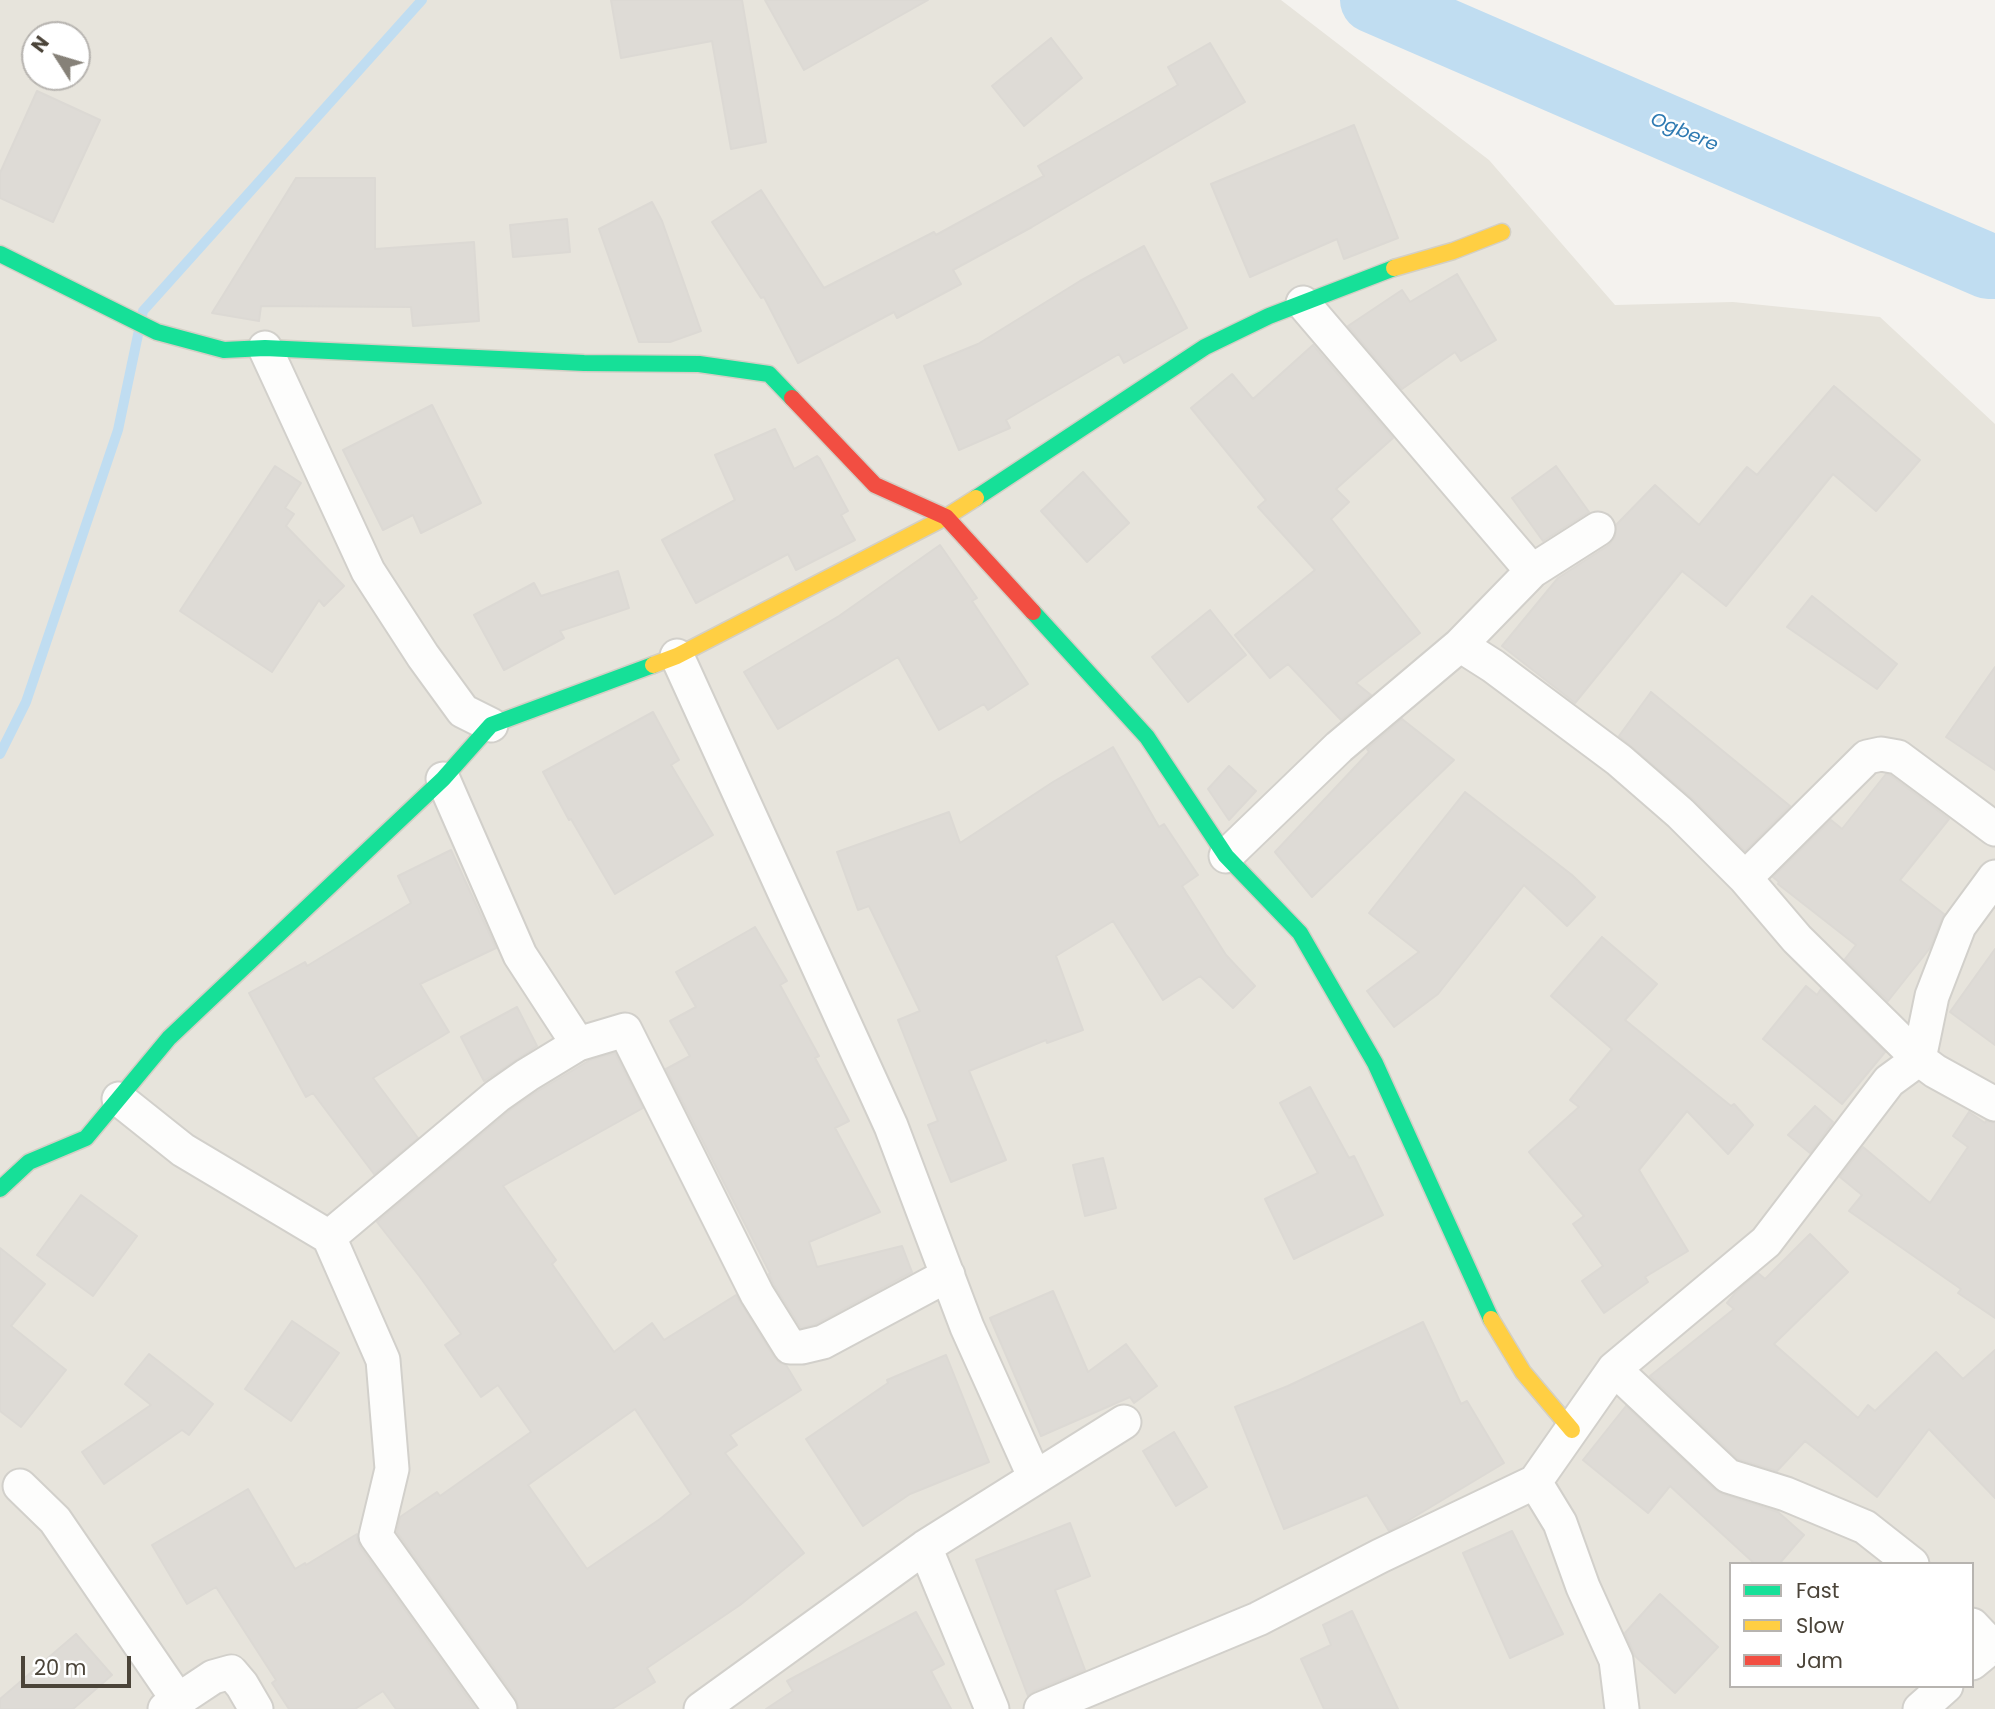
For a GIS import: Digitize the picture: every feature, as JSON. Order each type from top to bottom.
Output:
[{"type":"street","points":[[0,1189],[29,1163],[86,1138],[169,1038],[443,779],[491,725],[677,656],[946,517],[1205,347],[1269,316],[1388,270],[1453,251],[1502,232]]},
{"type":"street","points":[[0,254],[157,332],[224,350],[265,348],[584,363],[699,364],[769,374],[875,485],[946,517],[1147,737],[1226,856],[1300,933],[1375,1063],[1495,1329],[1523,1372],[1572,1430]]},
{"type":"street","points":[[1303,303],[1532,571]]},
{"type":"street","points":[[265,348],[368,571],[423,656],[463,710],[491,725]]},
{"type":"street","points":[[1226,856],[1339,747],[1460,645],[1532,571],[1598,529]]},
{"type":"street","points":[[1460,645],[1493,666],[1619,760],[1680,813],[1745,878],[1797,939],[1919,1059],[1935,1071],[1995,1104]]},
{"type":"street","points":[[677,656],[891,1126],[967,1327],[1035,1478]]},
{"type":"street","points":[[1745,878],[1867,757],[1881,754],[1898,757],[1995,829]]},
{"type":"street","points":[[443,779],[520,955],[578,1044]]},
{"type":"street","points":[[1041,1709],[1258,1619],[1380,1556],[1535,1482],[1615,1369],[1766,1242],[1889,1080],[1919,1059],[1932,996],[1959,926],[1995,877]]},
{"type":"street","points":[[329,1237],[527,1074],[578,1044],[625,1030],[757,1294],[790,1347],[823,1342],[948,1275]]},
{"type":"street","points":[[119,1098],[183,1150],[329,1237],[383,1360],[391,1469],[376,1536],[500,1709]]},
{"type":"street","points":[[1615,1369],[1728,1476],[1786,1494],[1865,1527],[1909,1562]]},
{"type":"street","points":[[701,1709],[925,1547],[1124,1422]]},
{"type":"street","points":[[1535,1482],[1560,1523],[1583,1587],[1616,1660],[1622,1709]]},
{"type":"street","points":[[20,1486],[55,1520],[172,1704],[213,1677],[230,1672],[242,1685],[256,1709]]},
{"type":"street","points":[[925,1547],[992,1709]]},
{"type":"street","points":[[1920,1709],[1944,1688]]},
{"type":"shaded area","points":[[0,0],[1281,0],[1489,160],[1615,305],[1733,302],[1880,317],[1995,424],[1995,1709],[0,1709]]},
{"type":"building","points":[[611,0],[742,0],[766,142],[731,149],[712,41],[621,58]]},
{"type":"building","points":[[765,0],[928,0],[804,70]]},
{"type":"building","points":[[1051,38],[1082,78],[1024,126],[992,86]]},
{"type":"building","points":[[1210,43],[1245,102],[1032,227],[953,270],[961,284],[897,318],[894,312],[798,363],[764,297],[761,298],[712,222],[761,190],[824,288],[934,232],[936,235],[1044,176],[1038,166],[1178,85],[1168,67]]},
{"type":"building","points":[[37,91],[100,120],[53,222],[0,198],[0,173]]},
{"type":"building","points":[[1354,125],[1398,238],[1344,259],[1337,239],[1250,277],[1211,184]]},
{"type":"building","points":[[296,178],[375,178],[375,249],[474,242],[479,321],[413,326],[411,307],[261,306],[259,321],[212,313]]},
{"type":"building","points":[[652,202],[662,221],[701,331],[670,342],[639,342],[599,229]]},
{"type":"building","points":[[567,219],[570,252],[513,257],[510,225]]},
{"type":"building","points":[[1144,246],[1187,328],[1124,363],[1119,354],[1006,420],[1010,428],[959,450],[924,366],[978,344],[1080,281]]},
{"type":"building","points":[[1457,274],[1496,340],[1461,361],[1455,352],[1402,389],[1348,326],[1402,290],[1410,302]]},
{"type":"building","points":[[1313,345],[1393,438],[1336,489],[1349,502],[1331,519],[1420,633],[1356,683],[1371,695],[1341,720],[1288,664],[1270,678],[1235,635],[1315,570],[1258,507],[1266,500],[1191,408],[1232,374],[1253,399]]},
{"type":"building","points":[[1834,386],[1920,460],[1876,511],[1833,474],[1726,606],[1682,571],[1575,703],[1502,646],[1558,578],[1609,545],[1615,537],[1616,525],[1655,485],[1699,525],[1747,467],[1757,475]]},
{"type":"building","points":[[432,405],[481,503],[421,533],[413,515],[383,530],[343,450]]},
{"type":"building","points":[[775,429],[794,469],[817,456],[820,459],[848,511],[841,515],[855,540],[796,570],[788,554],[696,603],[662,540],[735,500],[715,455]]},
{"type":"building","points":[[275,466],[301,483],[285,508],[294,514],[286,526],[344,586],[324,606],[319,600],[272,672],[180,611]]},
{"type":"building","points":[[1556,466],[1589,512],[1543,541],[1512,498]]},
{"type":"building","points":[[1083,472],[1129,523],[1087,562],[1041,511]]},
{"type":"building","points":[[940,545],[977,598],[972,601],[1028,684],[988,710],[984,704],[939,730],[898,657],[778,729],[744,672],[839,616]]},
{"type":"building","points":[[618,571],[629,608],[560,631],[564,638],[504,670],[474,615],[534,583],[541,596]]},
{"type":"building","points":[[1812,596],[1897,664],[1877,689],[1787,627]]},
{"type":"building","points":[[1210,610],[1246,655],[1188,702],[1152,657]]},
{"type":"building","points":[[1995,667],[1995,770],[1946,737]]},
{"type":"building","points":[[1651,692],[1790,806],[1745,851],[1693,799],[1619,736]]},
{"type":"building","points":[[653,712],[679,760],[671,765],[713,835],[615,894],[543,772]]},
{"type":"building","points":[[1402,719],[1454,760],[1312,897],[1275,852],[1369,752],[1367,749]]},
{"type":"building","points":[[1113,747],[1159,827],[1164,824],[1198,875],[1182,886],[1226,955],[1255,986],[1233,1008],[1200,976],[1163,1000],[1113,921],[1056,956],[1083,1030],[1047,1043],[1046,1040],[969,1071],[1006,1160],[951,1182],[928,1125],[938,1121],[898,1020],[920,1011],[869,906],[858,910],[837,852],[949,812],[960,843],[1053,782]]},
{"type":"building","points":[[1229,766],[1256,791],[1229,820],[1208,789]]},
{"type":"building","points":[[1886,774],[1949,819],[1900,880],[1944,914],[1930,948],[1888,1001],[1845,959],[1856,945],[1778,884],[1773,877],[1831,820],[1842,829]]},
{"type":"building","points":[[1465,792],[1572,875],[1595,897],[1567,926],[1524,885],[1438,994],[1394,1027],[1367,991],[1419,952],[1369,913]]},
{"type":"building","points":[[451,850],[496,948],[420,984],[449,1032],[373,1078],[418,1138],[374,1174],[313,1093],[306,1097],[249,993],[305,962],[307,966],[411,903],[398,876]]},
{"type":"building","points":[[755,927],[787,981],[780,985],[819,1056],[815,1058],[849,1121],[835,1128],[880,1212],[809,1242],[817,1267],[902,1246],[912,1272],[816,1324],[801,1328],[774,1285],[666,1069],[690,1056],[670,1021],[696,1007],[676,972]]},
{"type":"building","points":[[1602,937],[1657,984],[1625,1020],[1731,1106],[1734,1104],[1753,1125],[1728,1154],[1687,1111],[1639,1170],[1688,1251],[1645,1277],[1648,1282],[1604,1313],[1582,1281],[1603,1266],[1573,1224],[1584,1216],[1529,1152],[1579,1107],[1570,1100],[1612,1049],[1551,996]]},
{"type":"building","points":[[1995,949],[1995,1045],[1950,1012]]},
{"type":"building","points":[[1806,986],[1817,995],[1821,989],[1885,1052],[1842,1104],[1763,1039]]},
{"type":"building","points":[[517,1007],[537,1046],[484,1081],[461,1037]]},
{"type":"building","points":[[615,1053],[643,1108],[503,1186],[556,1260],[552,1264],[614,1352],[652,1323],[664,1340],[736,1295],[774,1357],[786,1365],[801,1390],[730,1435],[737,1445],[725,1453],[804,1553],[740,1605],[647,1668],[655,1682],[612,1709],[519,1709],[516,1698],[397,1532],[400,1517],[437,1492],[440,1496],[531,1432],[498,1385],[481,1397],[445,1345],[461,1334],[377,1222],[509,1111],[590,1060]],"holes":[[[635,1409],[691,1494],[660,1519],[587,1569],[528,1485]]]},
{"type":"building","points":[[1310,1087],[1349,1158],[1354,1156],[1383,1215],[1294,1259],[1265,1199],[1318,1173],[1280,1103]]},
{"type":"building","points":[[1815,1106],[1833,1122],[1810,1153],[1788,1135]]},
{"type":"building","points":[[1969,1112],[1985,1123],[1995,1123],[1995,1318],[1958,1293],[1961,1289],[1849,1211],[1862,1195],[1840,1177],[1863,1147],[1930,1203],[1968,1147],[1953,1136]]},
{"type":"building","points":[[1103,1158],[1116,1208],[1085,1216],[1073,1165]]},
{"type":"building","points":[[81,1195],[137,1236],[93,1296],[37,1255]]},
{"type":"building","points":[[1810,1234],[1848,1272],[1774,1344],[1858,1418],[1868,1405],[1875,1411],[1936,1352],[1963,1379],[1995,1350],[1995,1498],[1929,1429],[1877,1497],[1805,1441],[1777,1471],[1738,1459],[1650,1376],[1734,1309],[1727,1303],[1736,1292],[1758,1273],[1765,1279]]},
{"type":"building","points":[[0,1248],[45,1284],[11,1326],[66,1370],[21,1427],[0,1411]]},
{"type":"building","points":[[1053,1291],[1088,1372],[1126,1344],[1157,1386],[1134,1403],[1130,1397],[1041,1436],[990,1318]]},
{"type":"building","points":[[292,1321],[339,1353],[291,1421],[245,1389]]},
{"type":"building","points":[[1423,1322],[1461,1404],[1467,1401],[1504,1463],[1389,1531],[1367,1495],[1284,1529],[1235,1407],[1288,1386]]},
{"type":"building","points":[[149,1354],[213,1404],[189,1435],[182,1430],[104,1484],[82,1452],[151,1405],[125,1384]]},
{"type":"building","points":[[946,1355],[989,1462],[910,1494],[863,1526],[806,1439],[888,1383],[887,1380]]},
{"type":"building","points":[[1626,1406],[1715,1490],[1778,1512],[1804,1535],[1781,1562],[1753,1562],[1670,1486],[1648,1513],[1583,1460]]},
{"type":"building","points":[[1174,1432],[1207,1487],[1176,1506],[1143,1451]]},
{"type":"building","points":[[248,1489],[295,1569],[357,1534],[360,1547],[476,1709],[396,1709],[383,1691],[355,1709],[289,1709],[272,1683],[276,1680],[216,1587],[187,1604],[152,1545]]},
{"type":"building","points":[[1070,1523],[1090,1576],[1055,1590],[1085,1670],[1028,1696],[976,1560]]},
{"type":"building","points":[[1512,1531],[1563,1634],[1510,1658],[1463,1553]]},
{"type":"building","points":[[1660,1594],[1718,1647],[1675,1693],[1635,1656],[1625,1633]]},
{"type":"building","points":[[1352,1611],[1398,1709],[1324,1709],[1301,1659],[1331,1645],[1323,1625]]},
{"type":"building","points":[[916,1612],[944,1664],[931,1671],[951,1709],[766,1709],[793,1691],[787,1681]]},
{"type":"building","points":[[76,1634],[112,1675],[73,1709],[0,1709],[0,1699]]},
{"type":"waterway","points":[[0,754],[26,702],[118,430],[143,311],[422,0]]},
{"type":"waterway","name":"Ogbere","points":[[1373,0],[1988,266],[1995,266]]},
{"type":"traffic: fast","points":[[0,254],[157,332],[224,350],[265,348],[584,363],[699,364],[769,374],[792,398]]},
{"type":"traffic: fast","points":[[976,498],[1205,347],[1269,316],[1394,268]]},
{"type":"traffic: fast","points":[[1033,612],[1147,737],[1226,856],[1300,933],[1375,1063],[1491,1319]]},
{"type":"traffic: fast","points":[[0,1189],[29,1162],[86,1138],[169,1038],[443,779],[491,725],[653,665]]},
{"type":"traffic: slow","points":[[1394,268],[1453,251],[1502,232]]},
{"type":"traffic: slow","points":[[653,665],[677,656],[946,517],[976,498]]},
{"type":"traffic: slow","points":[[1491,1319],[1523,1372],[1572,1430]]},
{"type":"traffic: jam","points":[[792,398],[875,485],[946,517],[1033,612]]}]
